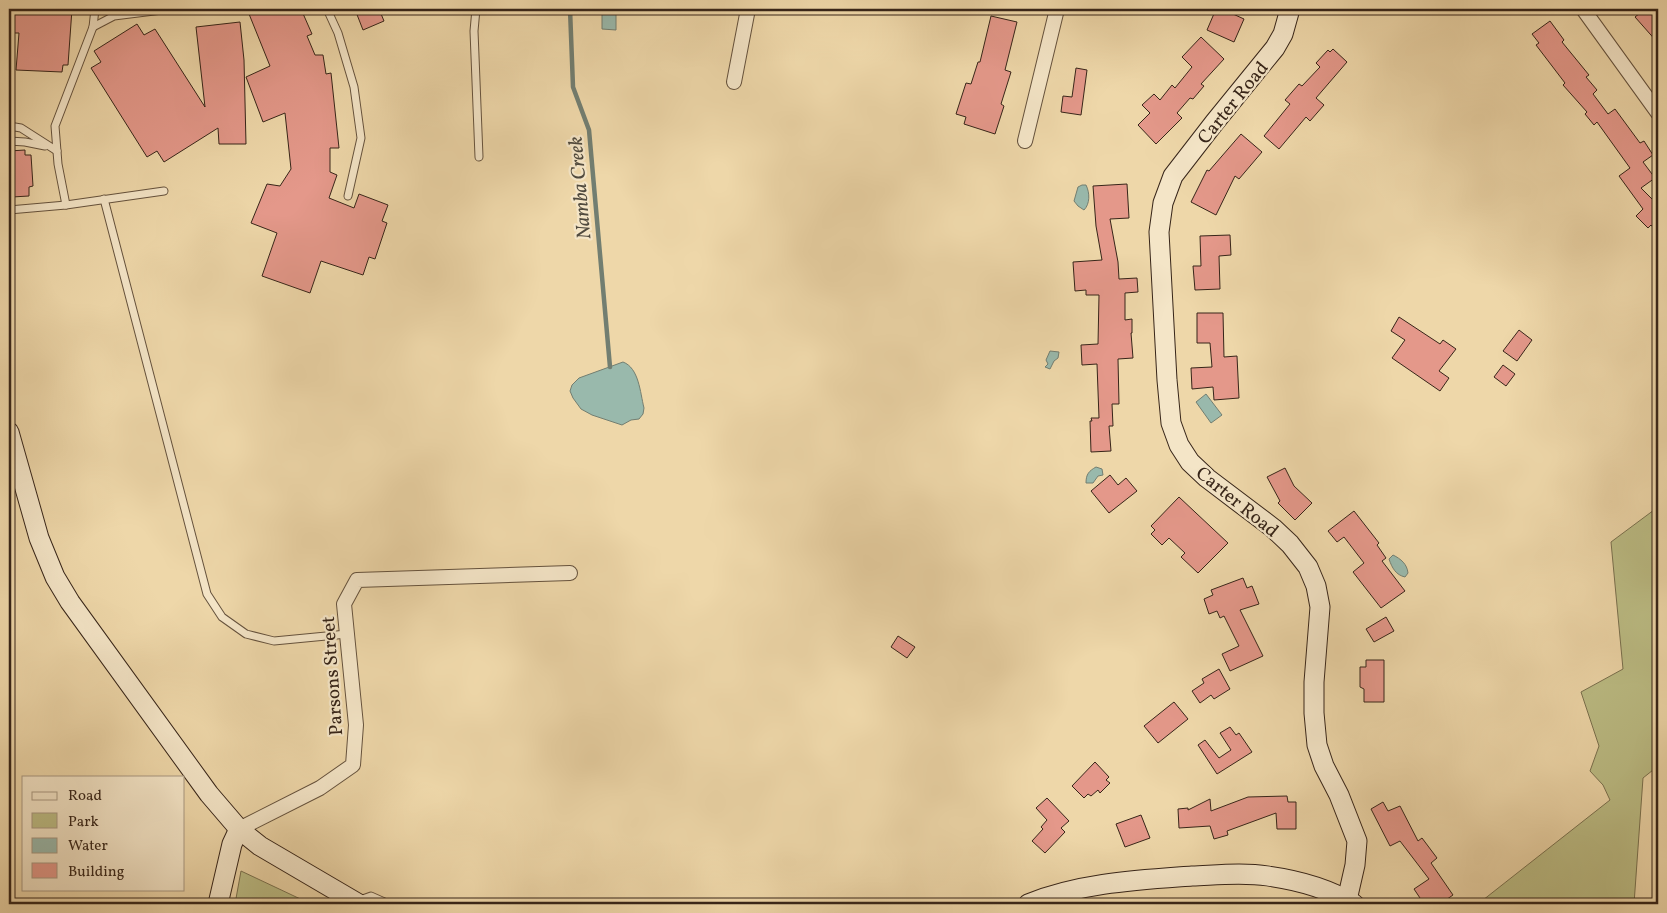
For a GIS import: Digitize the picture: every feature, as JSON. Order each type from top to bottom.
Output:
[{"type":"street","points":[[734,82],[748,9]]},
{"type":"street","points":[[1026,141],[1057,9]]},
{"type":"street","name":"Carter Road","points":[[1290,9],[1283,34],[1275,48],[1173,176],[1163,203],[1160,232],[1167,380],[1171,423],[1184,455],[1207,478],[1273,528],[1290,544],[1308,567],[1316,586],[1320,607],[1314,682],[1317,745],[1324,766],[1339,795],[1357,841],[1350,902]]},
{"type":"street","points":[[1582,9],[1658,112]]},
{"type":"street","points":[[9,432],[39,538],[60,586],[209,794],[239,829],[260,846],[356,903]]},
{"type":"street","name":"Parsons Street","points":[[239,829],[320,788],[354,764],[356,725],[344,604],[357,580],[570,573]]},
{"type":"street","points":[[218,904],[232,844],[239,829]]},
{"type":"street","points":[[1028,904],[1046,896],[1088,887],[1165,878],[1228,874],[1267,875],[1307,884],[1350,902]]},
{"type":"lane","points":[[66,205],[55,126],[93,27],[95,9]]},
{"type":"lane","points":[[93,27],[114,16],[170,9]]},
{"type":"lane","points":[[328,9],[338,33],[354,87],[361,138],[348,196]]},
{"type":"lane","points":[[476,9],[474,31],[479,157]]},
{"type":"lane","points":[[9,126],[21,128],[57,151]]},
{"type":"lane","points":[[9,141],[41,144],[57,151]]},
{"type":"lane","points":[[9,210],[66,205],[164,191]]},
{"type":"lane","points":[[104,199],[207,594],[222,617],[246,634],[274,641],[347,634]]},
{"type":"lane","points":[[356,903],[372,896],[389,904]]},
{"type":"green space","points":[[1654,510],[1658,510],[1658,766],[1643,778],[1634,904],[1486,904],[1483,900],[1610,800],[1603,785],[1590,771],[1599,746],[1581,692],[1623,669],[1611,542]]},
{"type":"green space","points":[[241,871],[311,904],[235,904]]},
{"type":"water","points":[[602,9],[616,9],[616,30],[602,29]]},
{"type":"water","points":[[1086,185],[1089,195],[1084,210],[1074,201],[1078,187]]},
{"type":"water","points":[[1050,351],[1059,352],[1058,358],[1050,369],[1045,367],[1048,364],[1046,360]]},
{"type":"water","points":[[623,362],[632,369],[638,381],[644,408],[643,414],[639,419],[631,420],[622,425],[592,415],[581,409],[570,391],[572,385],[579,378]]},
{"type":"water","points":[[1206,394],[1222,415],[1211,423],[1196,402]]},
{"type":"water","points":[[1096,467],[1102,469],[1103,475],[1098,476],[1093,483],[1086,483],[1088,473]]},
{"type":"water","points":[[1393,555],[1405,564],[1408,573],[1405,577],[1399,575],[1393,568],[1389,559]]},
{"type":"building","points":[[9,9],[72,9],[68,65],[63,65],[62,72],[16,70],[19,33],[9,33]]},
{"type":"building","points":[[247,9],[301,9],[312,34],[307,36],[315,55],[323,55],[326,74],[331,73],[339,148],[330,148],[330,172],[337,175],[329,198],[354,208],[359,194],[388,205],[382,221],[387,223],[375,259],[369,257],[363,275],[321,261],[310,293],[262,276],[277,233],[251,223],[267,184],[280,186],[291,169],[285,113],[263,122],[246,77],[270,66]]},
{"type":"building","points":[[364,9],[379,9],[384,21],[363,30],[356,12]]},
{"type":"building","points":[[1216,9],[1222,9],[1244,19],[1234,42],[1207,30]]},
{"type":"building","points":[[1645,9],[1658,9],[1658,43],[1635,17]]},
{"type":"building","points":[[991,16],[1017,22],[1005,70],[1011,72],[1001,104],[1004,106],[995,134],[964,124],[966,117],[956,114],[966,83],[971,84],[978,62],[980,62]]},
{"type":"building","points":[[1550,21],[1564,40],[1562,42],[1589,75],[1586,77],[1597,90],[1593,94],[1608,114],[1615,109],[1640,143],[1644,141],[1653,155],[1643,162],[1655,178],[1641,188],[1658,205],[1658,233],[1651,225],[1648,228],[1636,216],[1643,209],[1619,176],[1630,168],[1597,122],[1594,125],[1585,114],[1587,112],[1563,85],[1565,83],[1536,45],[1539,43],[1532,34]]},
{"type":"building","points":[[240,22],[244,60],[246,144],[219,144],[218,128],[164,162],[157,151],[147,157],[91,68],[101,62],[94,51],[137,24],[144,35],[155,29],[205,107],[196,27]]},
{"type":"building","points":[[1201,37],[1224,59],[1201,84],[1204,86],[1193,99],[1190,98],[1177,113],[1182,118],[1156,144],[1138,125],[1150,113],[1142,105],[1154,94],[1160,100],[1172,85],[1175,88],[1192,67],[1182,57]]},
{"type":"building","points":[[1333,49],[1347,62],[1316,98],[1324,105],[1310,121],[1306,117],[1279,149],[1264,136],[1290,104],[1285,100],[1299,84],[1302,86],[1320,67],[1316,63],[1328,50],[1330,52]]},
{"type":"building","points":[[1076,68],[1087,70],[1081,115],[1061,112],[1063,96],[1072,97]]},
{"type":"building","points":[[1241,134],[1262,152],[1239,179],[1235,176],[1216,215],[1191,202],[1207,170],[1209,171]]},
{"type":"building","points":[[25,150],[25,155],[31,155],[33,186],[29,187],[29,196],[12,197],[12,187],[9,187],[9,151]]},
{"type":"building","points":[[1127,184],[1129,218],[1110,219],[1118,262],[1119,279],[1137,278],[1138,292],[1125,293],[1125,320],[1132,319],[1133,358],[1118,359],[1119,404],[1112,404],[1113,426],[1109,426],[1111,451],[1091,452],[1090,421],[1092,421],[1091,418],[1099,418],[1097,364],[1082,365],[1081,345],[1098,344],[1099,295],[1086,295],[1086,290],[1075,291],[1073,262],[1102,260],[1096,226],[1093,186]]},
{"type":"building","points":[[1230,235],[1231,255],[1219,256],[1220,289],[1195,290],[1193,266],[1201,266],[1200,236]]},
{"type":"building","points":[[1197,313],[1223,313],[1224,357],[1237,356],[1239,398],[1214,400],[1213,387],[1192,389],[1191,368],[1212,367],[1210,343],[1197,343]]},
{"type":"building","points":[[1399,317],[1440,344],[1443,340],[1456,349],[1439,371],[1449,378],[1440,391],[1392,358],[1405,340],[1391,331]]},
{"type":"building","points":[[1519,330],[1532,340],[1517,361],[1503,351]]},
{"type":"building","points":[[1503,365],[1515,374],[1506,386],[1494,377]]},
{"type":"building","points":[[1285,468],[1294,486],[1312,503],[1295,520],[1278,503],[1280,501],[1267,477]]},
{"type":"building","points":[[1110,475],[1118,485],[1126,478],[1137,491],[1109,513],[1091,491]]},
{"type":"building","points":[[1179,497],[1228,543],[1198,573],[1181,557],[1185,553],[1169,538],[1162,545],[1151,534],[1155,530],[1151,526]]},
{"type":"building","points":[[1354,511],[1379,543],[1377,545],[1386,558],[1382,561],[1405,591],[1381,608],[1353,572],[1364,563],[1344,537],[1337,542],[1328,531]]},
{"type":"building","points":[[1243,578],[1247,588],[1252,586],[1259,604],[1240,610],[1263,656],[1230,671],[1222,654],[1239,646],[1224,616],[1220,618],[1217,611],[1209,614],[1204,599],[1213,595],[1211,590]]},
{"type":"building","points":[[1386,617],[1394,631],[1374,642],[1366,629]]},
{"type":"building","points":[[898,636],[915,647],[907,658],[891,647]]},
{"type":"building","points":[[1366,660],[1384,660],[1384,702],[1364,702],[1364,689],[1360,687],[1360,667],[1366,667]]},
{"type":"building","points":[[1219,669],[1230,689],[1214,699],[1211,695],[1200,703],[1192,691],[1204,683],[1202,679]]},
{"type":"building","points":[[1174,702],[1188,719],[1158,743],[1144,726]]},
{"type":"building","points":[[1230,727],[1236,735],[1239,733],[1252,752],[1217,774],[1198,745],[1205,740],[1219,758],[1231,750],[1220,733]]},
{"type":"building","points":[[1095,762],[1109,777],[1106,780],[1110,783],[1100,793],[1098,790],[1091,796],[1088,794],[1084,798],[1072,786]]},
{"type":"building","points":[[1287,796],[1288,802],[1296,802],[1296,829],[1277,829],[1276,813],[1227,831],[1228,835],[1214,839],[1210,826],[1179,828],[1178,809],[1188,808],[1188,810],[1210,799],[1211,811],[1248,797]]},
{"type":"building","points":[[1047,798],[1069,821],[1061,828],[1065,832],[1045,853],[1032,841],[1043,829],[1041,827],[1047,820],[1036,808]]},
{"type":"building","points":[[1383,802],[1388,811],[1400,806],[1418,841],[1422,838],[1437,858],[1431,863],[1453,895],[1440,904],[1424,904],[1414,889],[1429,879],[1400,841],[1390,846],[1371,809]]},
{"type":"building","points":[[1141,815],[1150,838],[1125,847],[1116,824]]},
{"type":"waterway","name":"Namba Creek","points":[[570,9],[573,87],[589,130],[610,367]]}]
